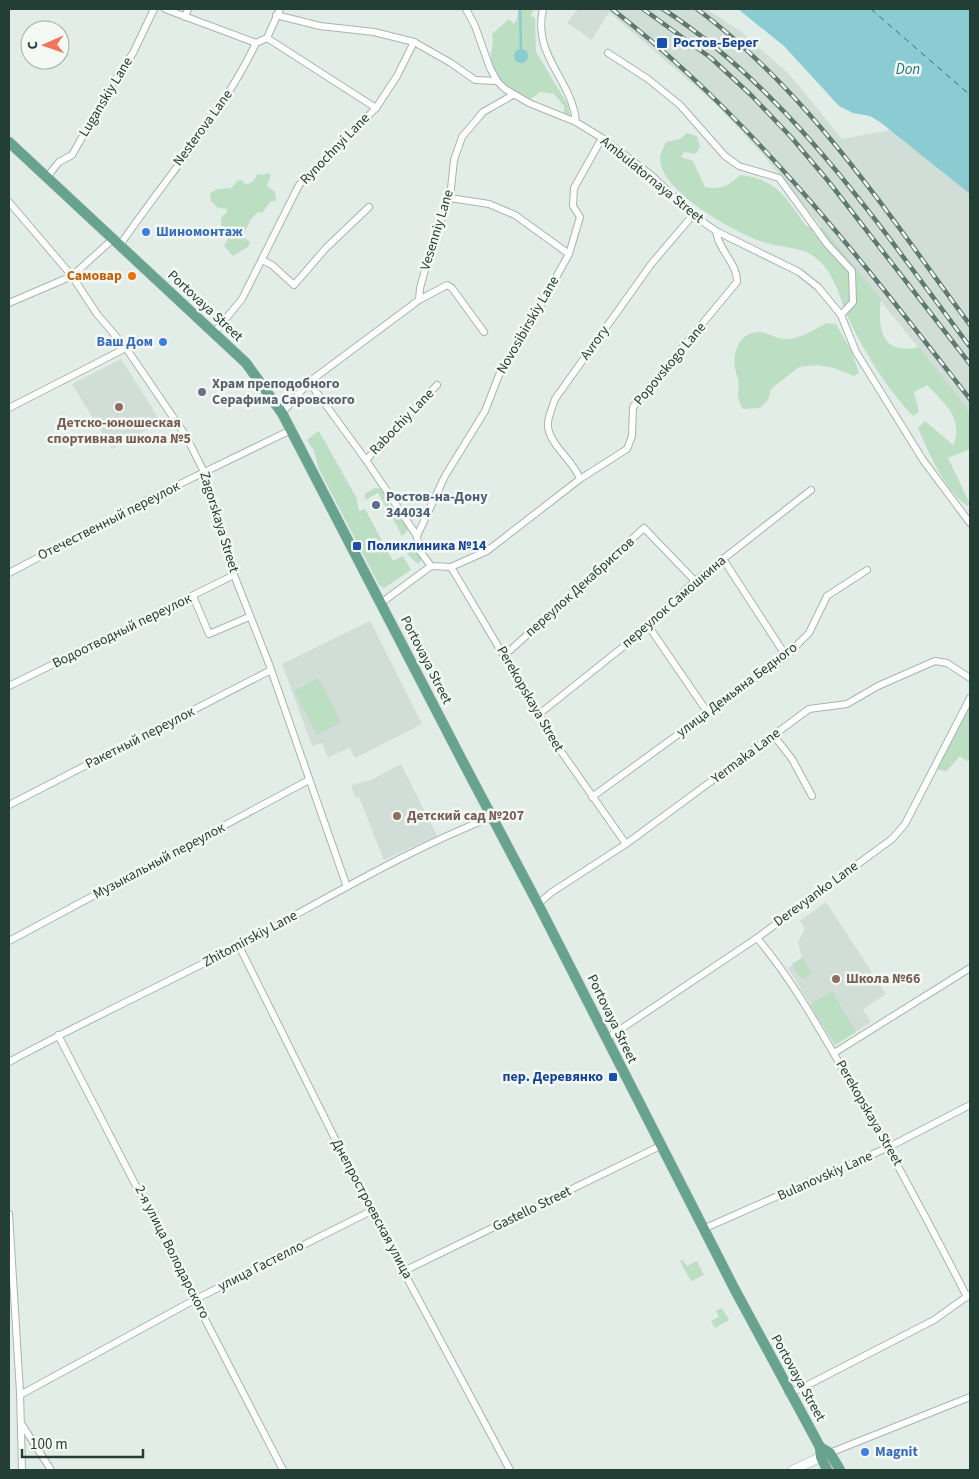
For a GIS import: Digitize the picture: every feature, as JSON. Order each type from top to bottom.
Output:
[{"type":"main road","name":"Portovaya Street","points":[[9,142],[246,363],[282,413],[538,904],[660,1146],[788,1392],[824,1452],[840,1470]]},
{"type":"main road","name":"Portovaya Street","points":[[824,1452],[827,1470]]},
{"type":"street","name":"Luganskiy Lane","points":[[47,176],[59,162],[72,155],[113,82],[134,53],[154,9]]},
{"type":"street","points":[[165,9],[256,43],[267,38],[278,12],[320,26],[374,32],[414,42],[451,62],[475,80],[497,81]]},
{"type":"street","points":[[186,17],[188,9]]},
{"type":"street","name":"Ambulatornaya Street","points":[[466,9],[476,26],[497,81],[512,95],[576,122],[602,138],[651,175],[692,215],[716,231],[799,272],[818,287],[841,315],[856,352],[923,460],[970,523]]},
{"type":"street","points":[[543,9],[541,18],[543,47],[571,97],[576,122]]},
{"type":"street","points":[[267,38],[376,108]]},
{"type":"street","name":"Rynochnyi Lane","points":[[214,333],[242,299],[300,184],[376,108],[397,76],[414,42]]},
{"type":"street","name":"Nesterova Lane","points":[[9,303],[72,276],[117,242],[222,104],[244,69],[256,43]]},
{"type":"street","points":[[608,53],[648,79],[680,105],[725,156],[739,166],[779,178],[826,244],[852,271],[853,302],[841,315]]},
{"type":"street","name":"Vesenniy Lane","points":[[419,300],[420,288],[433,241],[450,198],[454,160],[462,137],[483,112],[512,95]]},
{"type":"street","name":"Novosibirskiy Lane","points":[[417,536],[445,476],[485,411],[501,370],[534,317],[569,254],[580,217],[573,206],[574,188],[602,138]]},
{"type":"street","points":[[450,198],[489,204],[515,215],[569,254]]},
{"type":"street","name":"Zagorskaya Street","points":[[9,202],[72,276],[97,314],[126,348],[186,436],[204,472],[234,575],[271,670],[347,887]]},
{"type":"street","points":[[262,260],[272,265],[294,285],[326,248],[368,207]]},
{"type":"street","name":"Avrory","points":[[580,479],[576,469],[549,436],[548,421],[555,399],[652,263],[692,215]]},
{"type":"street","name":"Popovskogo Lane","points":[[451,568],[488,551],[580,479],[627,449],[632,436],[632,407],[737,282],[737,275],[718,242],[716,231]]},
{"type":"street","name":"Vesenniy Lane","points":[[282,413],[309,382],[419,300],[447,285],[452,288],[484,332]]},
{"type":"street","points":[[9,408],[126,348]]},
{"type":"street","points":[[309,382],[366,460],[417,536],[419,550],[430,566]]},
{"type":"street","name":"Rabochiy Lane","points":[[366,460],[437,384]]},
{"type":"street","name":"Отечественный переулок","points":[[9,573],[204,472],[291,430]]},
{"type":"street","name":"переулок Самошкина","points":[[538,715],[624,646],[696,581],[811,490]]},
{"type":"street","name":"переулок Декабристов","points":[[505,655],[644,528],[696,581]]},
{"type":"street","points":[[723,559],[786,656]]},
{"type":"street","points":[[381,603],[430,566],[451,568]]},
{"type":"street","name":"Perekopskaya Street","points":[[451,568],[505,655],[538,715],[592,797],[626,844]]},
{"type":"street","name":"улица Демьяна Бедного","points":[[592,797],[786,656],[809,633],[828,596],[867,570]]},
{"type":"street","name":"Водоотводный переулок","points":[[9,686],[234,575]]},
{"type":"street","points":[[193,596],[209,634],[249,617]]},
{"type":"street","points":[[647,624],[708,713]]},
{"type":"street","name":"Yermaka Lane","points":[[538,904],[552,892],[626,844],[809,709],[847,704],[878,686],[935,661],[947,663],[970,678]]},
{"type":"street","name":"Ракетный переулок","points":[[9,806],[271,670]]},
{"type":"street","name":"Derevyanko Lane","points":[[606,1039],[757,938],[892,839],[905,824],[970,698]]},
{"type":"street","points":[[774,736],[792,759],[812,796]]},
{"type":"street","name":"Музыкальный переулок","points":[[9,941],[309,780]]},
{"type":"street","name":"Zhitomirskiy Lane","points":[[9,1062],[58,1035],[239,946],[347,887],[492,816]]},
{"type":"street","name":"Perekopskaya Street","points":[[757,938],[778,962],[834,1053],[889,1147],[969,1295]]},
{"type":"street","name":"Днепростроевская улица","points":[[239,946],[371,1211],[510,1470]]},
{"type":"street","points":[[834,1053],[970,968]]},
{"type":"street","name":"2-я улица Володарского","points":[[58,1035],[283,1470]]},
{"type":"street","name":"Bulanovskiy Lane","points":[[703,1229],[889,1147],[970,1105]]},
{"type":"street","name":"Gastello Street","points":[[404,1271],[660,1146]]},
{"type":"street","name":"улица Гастелло","points":[[20,1395],[196,1299],[371,1211]]},
{"type":"street","points":[[9,1214],[20,1395],[22,1470]]},
{"type":"street","points":[[788,1392],[800,1389],[934,1320],[969,1295]]},
{"type":"street","points":[[793,1470],[824,1452],[970,1397]]},
{"type":"street","points":[[21,1422],[51,1470]]},
{"type":"shaded area","points":[[578,9],[706,9],[739,30],[789,74],[842,139],[891,130],[970,194],[970,412],[764,156],[717,105],[609,12],[592,40],[567,23]]},
{"type":"shaded area","name":"Детско-юношеская спортивная школа №5","points":[[121,359],[161,422],[112,449],[72,384]]},
{"type":"shaded area","points":[[370,621],[422,724],[355,758],[350,748],[328,757],[322,743],[312,746],[282,664]]},
{"type":"shaded area","name":"Детский сад №207","points":[[401,764],[437,836],[384,860],[359,797],[355,797],[351,785],[371,780]]},
{"type":"shaded area","name":"Школа №66","points":[[826,902],[886,994],[863,1009],[871,1022],[835,1045],[788,968],[802,958],[798,942],[805,928],[800,921]]},
{"type":"green space","points":[[518,9],[534,9],[531,16],[535,18],[536,52],[568,105],[570,116],[564,114],[564,106],[554,94],[540,92],[531,99],[511,88],[494,72],[491,58],[492,34],[509,19],[514,24],[517,19]]},
{"type":"green space","points":[[687,133],[697,136],[700,147],[696,154],[684,152],[681,157],[693,161],[705,187],[716,188],[724,186],[740,175],[753,177],[772,186],[779,192],[806,226],[823,228],[881,299],[880,320],[885,338],[897,348],[919,347],[967,408],[970,415],[970,449],[948,458],[970,504],[967,506],[959,499],[944,480],[918,428],[925,421],[953,445],[956,427],[951,412],[927,385],[914,392],[919,412],[913,416],[903,406],[863,347],[850,322],[831,276],[825,267],[810,254],[795,248],[766,243],[721,222],[686,198],[663,172],[660,159],[666,142],[680,139]]},
{"type":"green space","points":[[257,174],[263,175],[271,174],[267,186],[275,192],[276,201],[271,201],[262,213],[258,212],[251,219],[243,236],[250,242],[248,247],[233,256],[224,246],[231,233],[221,225],[221,218],[227,212],[227,209],[218,208],[211,201],[210,193],[218,189],[231,188],[237,181],[242,180],[245,184],[250,183]]},
{"type":"green space","points":[[826,323],[836,324],[852,352],[859,373],[854,376],[834,368],[817,365],[799,367],[771,389],[768,400],[760,408],[743,409],[738,394],[739,384],[735,369],[735,355],[744,337],[758,332],[781,339],[790,339],[806,334]]},
{"type":"green space","points":[[319,431],[356,497],[359,511],[365,509],[393,561],[403,556],[411,570],[384,588],[379,585],[319,469],[314,451],[307,440]]},
{"type":"green space","points":[[375,488],[384,489],[390,499],[389,505],[386,507],[378,493],[365,500],[365,494]]},
{"type":"green space","points":[[398,511],[409,529],[402,536],[390,513]]},
{"type":"green space","points":[[416,539],[423,558],[418,564],[406,553],[410,551],[405,543]]},
{"type":"green space","points":[[318,678],[341,722],[317,735],[294,691]]},
{"type":"green space","points":[[970,704],[970,760],[966,761],[960,756],[947,771],[938,770],[937,767]]},
{"type":"green space","points":[[802,958],[811,973],[802,979],[792,964]]},
{"type":"green space","points":[[832,991],[856,1032],[835,1045],[810,1005]]},
{"type":"green space","points":[[683,1260],[687,1266],[697,1261],[704,1275],[691,1281],[680,1261]]},
{"type":"green space","points":[[722,1308],[729,1320],[715,1328],[711,1321],[719,1317],[716,1311]]},
{"type":"water","name":"Don","points":[[738,9],[970,9],[970,194],[880,122],[870,116],[853,113],[839,106],[784,46]]},
{"type":"water","points":[[521,49],[526,51],[528,56],[526,61],[521,63],[516,61],[514,56],[516,51]]},
{"type":"waterway","points":[[520,9],[521,49]]},
{"type":"ferry route","points":[[871,9],[970,95]]},
{"type":"railway","points":[[612,9],[663,51],[712,96],[803,193],[846,243],[970,399]]},
{"type":"railway","points":[[643,9],[711,58],[751,95],[791,137],[829,182],[970,364]]},
{"type":"railway","points":[[663,9],[709,43],[753,80],[793,121],[867,209],[970,347]]},
{"type":"railway","points":[[697,9],[738,42],[776,78],[811,116],[877,198],[970,325]]},
{"type":"place","name":"Ростов-Берег","points":[[662,43]]},
{"type":"place","name":"Шиномонтаж","points":[[146,232]]},
{"type":"place","name":"Самовар","points":[[132,276]]},
{"type":"place","name":"Ваш Дом","points":[[163,342]]},
{"type":"place","name":"Храм преподобного Серафима Саровского","points":[[202,392]]},
{"type":"place","name":"Детско-юношеская спортивная школа №5","points":[[119,407]]},
{"type":"place","name":"Ростов-на-Дону 344034","points":[[376,505]]},
{"type":"place","name":"Поликлиника №14","points":[[357,546]]},
{"type":"place","name":"Детский сад №207","points":[[397,816]]},
{"type":"place","name":"Школа №66","points":[[836,979]]},
{"type":"place","name":"пер. Деревянко","points":[[613,1077]]},
{"type":"place","name":"Magnit","points":[[865,1452]]}]
